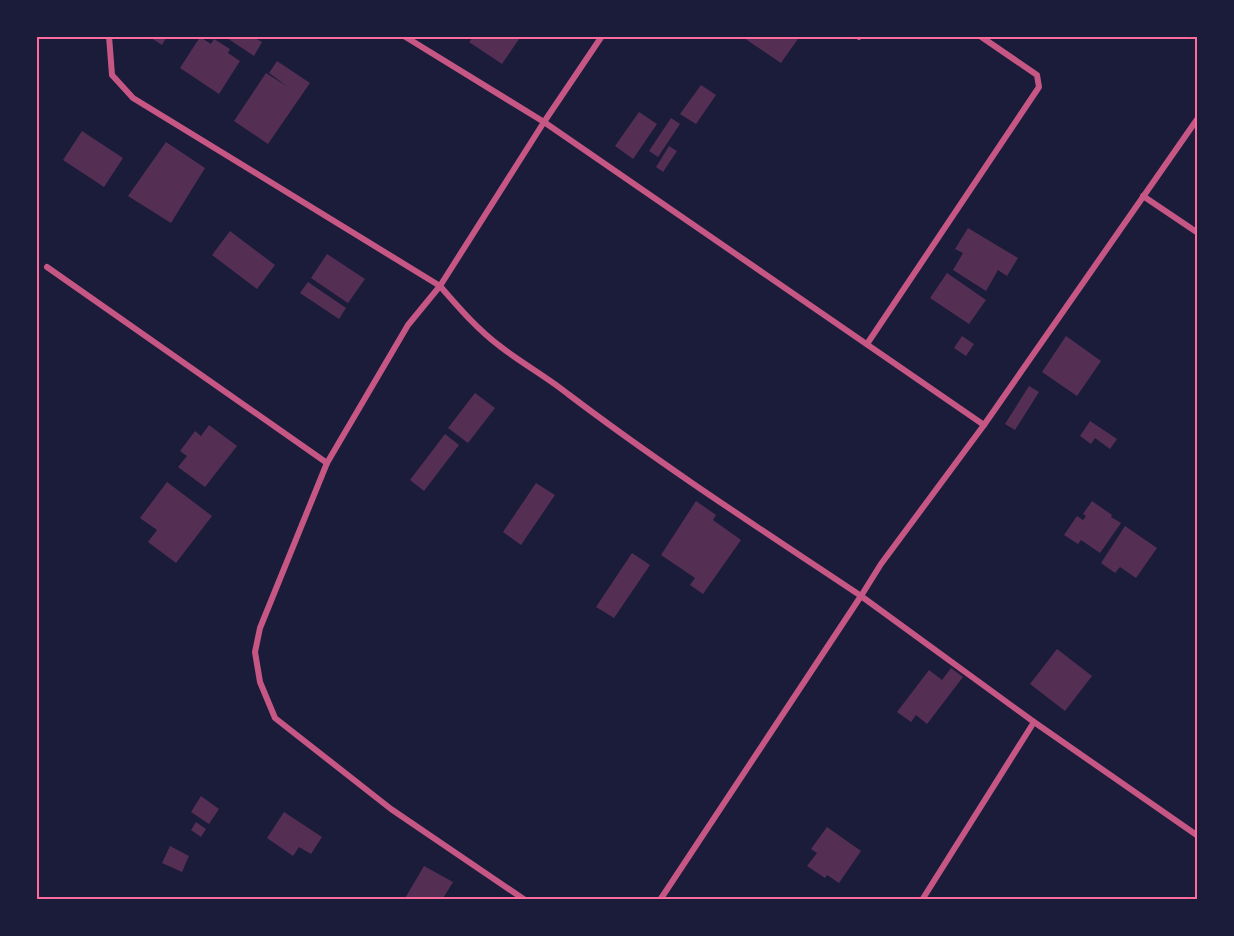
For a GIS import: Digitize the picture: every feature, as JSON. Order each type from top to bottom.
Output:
[{"type":"street","points":[[109,36],[112,75],[133,98],[440,286],[475,326],[501,348],[544,376],[634,444],[861,596],[1034,722],[1198,836]]},
{"type":"street","points":[[404,36],[544,122],[984,425]]},
{"type":"street","points":[[525,900],[391,809],[275,718],[260,682],[255,652],[260,628],[327,464],[408,325],[440,286],[544,122],[602,36]]},
{"type":"street","points":[[867,344],[1039,87],[1037,75],[980,36]]},
{"type":"street","points":[[660,900],[881,564],[984,425],[1198,118]]},
{"type":"street","points":[[1143,196],[1198,233]]},
{"type":"street","points":[[47,267],[327,464]]},
{"type":"street","points":[[922,900],[1034,722]]},
{"type":"building","points":[[148,36],[167,36],[162,45]]},
{"type":"building","points":[[224,36],[252,36],[262,42],[254,56]]},
{"type":"building","points":[[474,36],[521,36],[502,64],[469,42]]},
{"type":"building","points":[[741,36],[800,36],[781,63]]},
{"type":"building","points":[[200,37],[211,44],[214,39],[230,49],[228,53],[240,61],[219,94],[180,68]]},
{"type":"building","points":[[277,61],[310,83],[268,144],[234,121],[266,73],[288,87],[269,73]]},
{"type":"building","points":[[701,85],[716,95],[696,124],[680,114]]},
{"type":"building","points":[[639,112],[657,124],[633,159],[615,146]]},
{"type":"building","points":[[671,118],[680,124],[658,157],[649,151]]},
{"type":"building","points":[[82,131],[123,158],[104,187],[63,160]]},
{"type":"building","points":[[166,142],[205,168],[171,223],[128,196]]},
{"type":"building","points":[[669,146],[677,151],[663,172],[656,167]]},
{"type":"building","points":[[968,228],[1018,258],[1007,276],[998,270],[986,291],[953,270],[963,253],[955,249]]},
{"type":"building","points":[[230,231],[275,265],[257,289],[212,255]]},
{"type":"building","points":[[327,254],[365,279],[348,303],[311,278]]},
{"type":"building","points":[[947,273],[986,300],[969,324],[930,298]]},
{"type":"building","points":[[308,282],[346,308],[339,319],[300,293]]},
{"type":"building","points":[[962,336],[974,344],[966,356],[954,348]]},
{"type":"building","points":[[1066,336],[1101,361],[1077,396],[1042,372]]},
{"type":"building","points":[[1029,386],[1039,392],[1015,430],[1005,424]]},
{"type":"building","points":[[475,393],[495,408],[468,443],[448,428]]},
{"type":"building","points":[[1090,421],[1117,439],[1110,449],[1095,438],[1091,444],[1080,436]]},
{"type":"building","points":[[209,425],[237,446],[205,487],[178,467],[187,456],[180,451],[195,431],[201,436]]},
{"type":"building","points":[[445,434],[459,445],[424,491],[410,480]]},
{"type":"building","points":[[167,482],[212,516],[176,563],[148,542],[157,530],[140,518]]},
{"type":"building","points":[[536,483],[555,495],[521,545],[503,532]]},
{"type":"building","points":[[696,501],[716,515],[713,520],[741,540],[703,594],[690,585],[695,578],[661,555]]},
{"type":"building","points":[[1092,501],[1121,523],[1100,553],[1081,540],[1078,544],[1064,535],[1077,516],[1083,520],[1086,516],[1083,514]]},
{"type":"building","points":[[1125,526],[1157,548],[1136,578],[1120,567],[1115,573],[1101,563]]},
{"type":"building","points":[[632,553],[650,565],[614,618],[596,607]]},
{"type":"building","points":[[1057,649],[1092,676],[1065,711],[1030,684]]},
{"type":"building","points":[[951,668],[963,677],[927,724],[916,715],[911,722],[897,712],[929,670],[942,680]]},
{"type":"building","points":[[201,796],[219,809],[209,824],[191,812]]},
{"type":"building","points":[[284,812],[322,837],[311,854],[299,847],[293,856],[267,838]]},
{"type":"building","points":[[196,822],[206,829],[201,837],[191,830]]},
{"type":"building","points":[[827,827],[861,851],[839,883],[827,875],[825,878],[807,866],[817,853],[811,849]]},
{"type":"building","points":[[170,846],[189,856],[182,872],[162,863]]},
{"type":"building","points":[[424,866],[453,882],[442,900],[404,900]]}]
